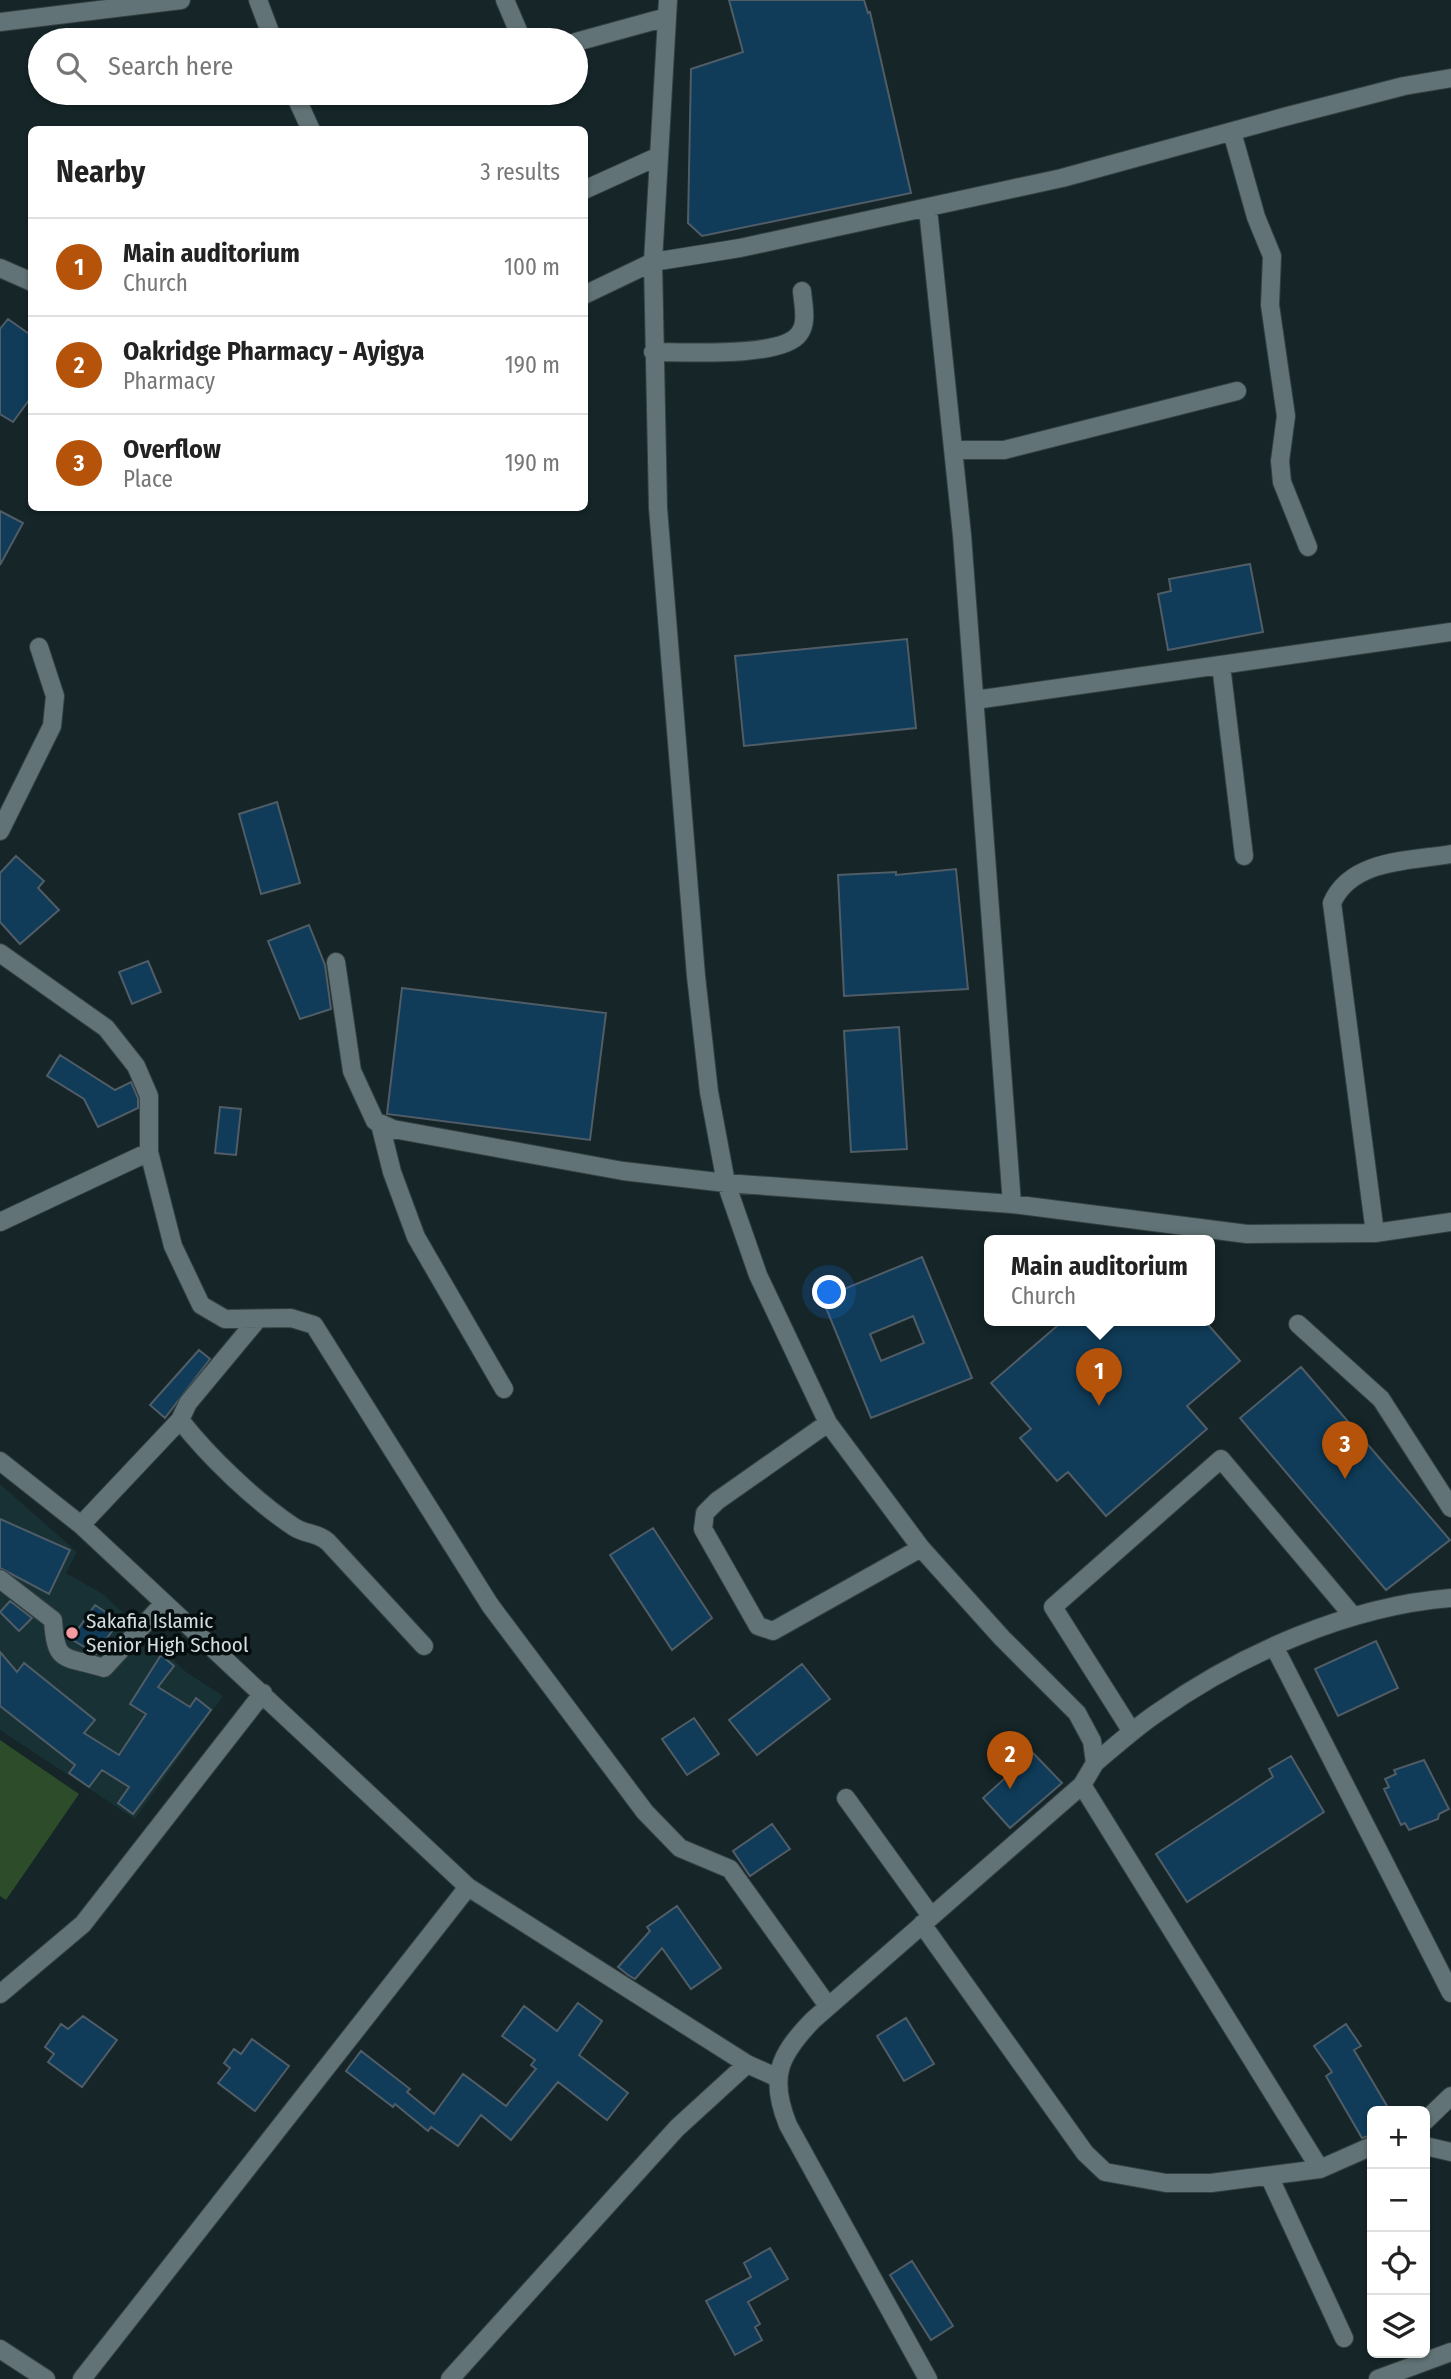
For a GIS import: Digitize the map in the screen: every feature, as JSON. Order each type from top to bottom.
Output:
[{"type":"street","points":[[0,22],[181,0]]},
{"type":"street","points":[[258,0],[269,28]]},
{"type":"street","points":[[505,0],[517,28]]},
{"type":"street","points":[[588,38],[668,9],[653,262],[658,508],[678,775],[709,1092],[726,1182],[758,1275],[828,1423],[920,1548],[1077,1713],[1092,1741],[1095,1763]]},
{"type":"street","points":[[588,293],[653,262],[928,209],[1062,178],[1404,86],[1451,78]]},
{"type":"street","points":[[300,105],[309,126]]},
{"type":"street","points":[[1232,132],[1256,216],[1272,256],[1274,273],[1270,305],[1286,416],[1280,461],[1282,482],[1308,547]]},
{"type":"street","points":[[588,188],[659,156]]},
{"type":"street","points":[[928,209],[955,450],[1012,1204]]},
{"type":"street","points":[[0,268],[28,280]]},
{"type":"street","points":[[653,352],[726,351],[785,344],[796,338],[804,327],[802,291]]},
{"type":"street","points":[[955,450],[1004,450],[1237,391]]},
{"type":"street","points":[[975,700],[1451,632]]},
{"type":"street","points":[[0,831],[52,726],[55,696],[39,647]]},
{"type":"street","points":[[1221,665],[1244,856]]},
{"type":"street","points":[[1376,1233],[1332,903],[1349,877],[1371,867],[1451,854]]},
{"type":"street","points":[[0,953],[106,1028],[136,1066],[149,1096],[149,1152],[173,1246],[201,1305],[225,1319],[292,1318],[314,1325],[490,1605],[637,1801],[680,1848],[730,1869],[828,2006]]},
{"type":"street","points":[[336,962],[352,1071],[365,1103],[380,1124],[392,1172],[416,1237],[504,1389]]},
{"type":"street","points":[[380,1124],[482,1148],[523,1152],[573,1164],[726,1182],[1012,1204],[1247,1234],[1376,1233],[1451,1222]]},
{"type":"street","points":[[0,1222],[149,1152]]},
{"type":"street","points":[[81,1525],[180,1420],[188,1403],[257,1320]]},
{"type":"street","points":[[1298,1324],[1381,1399],[1451,1508]]},
{"type":"street","points":[[180,1420],[253,1497],[295,1528],[305,1534],[320,1535],[328,1542],[425,1646]]},
{"type":"street","points":[[828,1423],[717,1501],[705,1513],[703,1529],[758,1626],[774,1631],[920,1548]]},
{"type":"street","points":[[1132,1732],[1053,1607],[1220,1459],[1353,1616]]},
{"type":"street","points":[[0,1461],[81,1525],[468,1887],[747,2064],[776,2077]]},
{"type":"street","points":[[0,1578],[53,1620],[54,1647],[58,1654],[104,1668],[164,1603]]},
{"type":"street","points":[[928,2379],[779,2104],[776,2077],[798,2035],[1083,1785],[1095,1763],[1156,1713],[1234,1665],[1353,1616],[1388,1607],[1451,1598]]},
{"type":"street","points":[[1275,1648],[1450,1990]]},
{"type":"street","points":[[0,1994],[83,1924],[262,1693]]},
{"type":"street","points":[[1083,1785],[1320,2169]]},
{"type":"street","points":[[846,1798],[1085,2153],[1105,2172],[1166,2183],[1211,2183],[1320,2169],[1367,2148]]},
{"type":"street","points":[[82,2379],[468,1887]]},
{"type":"street","points":[[450,2379],[677,2128],[747,2064]]},
{"type":"street","points":[[1430,2116],[1451,2096]]},
{"type":"street","points":[[1430,2147],[1451,2152]]},
{"type":"street","points":[[1269,2176],[1344,2337]]},
{"type":"street","points":[[0,2349],[46,2379]]},
{"type":"street","points":[[1378,2379],[1451,2352]]},
{"type":"shaded area","name":"Sakafia Islamic Senior High School","points":[[0,1484],[77,1552],[66,1573],[103,1594],[186,1672],[223,1696],[135,1819],[0,1730]]},
{"type":"green space","points":[[0,1740],[79,1794],[6,1900],[0,1896]]},
{"type":"building","points":[[729,0],[864,0],[868,13],[870,12],[911,193],[702,236],[688,223],[691,69],[743,52]]},
{"type":"building","points":[[8,319],[28,333],[28,401],[13,422],[0,414],[0,329]]},
{"type":"building","points":[[0,511],[23,523],[0,565]]},
{"type":"building","points":[[1250,564],[1263,632],[1168,650],[1158,594],[1171,591],[1169,579]]},
{"type":"building","points":[[907,639],[916,728],[744,746],[735,656]]},
{"type":"building","points":[[277,802],[300,883],[261,894],[239,814]]},
{"type":"building","points":[[16,856],[44,881],[38,888],[59,910],[20,944],[0,922],[0,873]]},
{"type":"building","points":[[956,869],[968,989],[844,996],[838,875],[896,872],[896,875]]},
{"type":"building","points":[[309,925],[325,965],[331,1009],[300,1019],[268,941]]},
{"type":"building","points":[[148,961],[161,992],[132,1004],[119,972]]},
{"type":"building","points":[[402,988],[606,1013],[590,1140],[387,1114]]},
{"type":"building","points":[[899,1027],[907,1149],[851,1152],[844,1031]]},
{"type":"building","points":[[60,1055],[115,1090],[131,1082],[138,1098],[138,1108],[98,1127],[84,1099],[47,1076]]},
{"type":"building","points":[[220,1107],[241,1109],[236,1155],[215,1153]]},
{"type":"building","points":[[922,1257],[972,1378],[871,1418],[822,1298]],"holes":[[[913,1316],[924,1343],[881,1361],[870,1334]]]},
{"type":"building","points":[[1057,1326],[1209,1326],[1240,1361],[1187,1406],[1207,1429],[1106,1516],[1068,1472],[1057,1481],[1020,1438],[1031,1429],[991,1383]]},
{"type":"building","points":[[199,1350],[210,1359],[165,1418],[150,1405]]},
{"type":"building","points":[[1301,1367],[1450,1540],[1386,1590],[1240,1418]]},
{"type":"building","points":[[0,1519],[70,1550],[49,1594],[0,1568]]},
{"type":"building","points":[[653,1528],[712,1618],[672,1650],[610,1555]]},
{"type":"building","points":[[10,1601],[32,1618],[19,1631],[0,1612]]},
{"type":"building","points":[[95,1605],[119,1621],[96,1654],[71,1639]]},
{"type":"building","points":[[1376,1641],[1398,1688],[1338,1716],[1315,1669]]},
{"type":"building","points":[[0,1652],[17,1672],[24,1663],[95,1720],[84,1733],[119,1755],[146,1714],[130,1704],[161,1655],[174,1666],[158,1687],[190,1707],[196,1698],[211,1710],[133,1814],[118,1803],[129,1787],[102,1770],[89,1787],[69,1773],[75,1765],[0,1706]]},
{"type":"building","points":[[802,1664],[830,1699],[757,1755],[729,1720]]},
{"type":"building","points":[[694,1718],[719,1754],[687,1775],[662,1739]]},
{"type":"building","points":[[1033,1753],[1062,1783],[1010,1828],[983,1798]]},
{"type":"building","points":[[1291,1756],[1324,1812],[1187,1902],[1156,1854],[1273,1777],[1269,1769]]},
{"type":"building","points":[[1424,1760],[1449,1809],[1439,1814],[1438,1819],[1409,1830],[1405,1823],[1401,1825],[1384,1789],[1389,1787],[1385,1779],[1396,1774],[1394,1770]]},
{"type":"building","points":[[772,1824],[790,1849],[750,1876],[733,1851]]},
{"type":"building","points":[[677,1906],[721,1968],[691,1989],[662,1948],[635,1979],[618,1967],[650,1931],[647,1927]]},
{"type":"building","points":[[578,2003],[602,2021],[579,2055],[628,2093],[607,2120],[558,2082],[511,2140],[481,2115],[458,2146],[431,2127],[428,2131],[395,2104],[393,2107],[346,2071],[361,2051],[410,2089],[407,2092],[434,2114],[463,2074],[506,2106],[536,2069],[531,2065],[535,2060],[502,2036],[524,2006],[557,2031]]},
{"type":"building","points":[[83,2016],[117,2040],[82,2087],[48,2062],[54,2054],[45,2047],[61,2024],[68,2029]]},
{"type":"building","points":[[906,2018],[934,2064],[904,2081],[877,2036]]},
{"type":"building","points":[[1346,2024],[1361,2046],[1354,2050],[1387,2106],[1367,2106],[1367,2136],[1362,2138],[1326,2076],[1332,2072],[1314,2046]]},
{"type":"building","points":[[252,2039],[289,2066],[255,2111],[218,2083],[230,2068],[224,2063],[234,2049],[241,2054]]},
{"type":"building","points":[[770,2248],[788,2279],[748,2302],[760,2324],[755,2327],[762,2340],[735,2355],[706,2301],[751,2277],[744,2263]]},
{"type":"building","points":[[912,2261],[953,2326],[931,2340],[890,2275]]},
{"type":"place","name":"Main auditorium","points":[[1099,1406]]},
{"type":"place","name":"Overflow","points":[[1345,1479]]},
{"type":"place","name":"Sakafia Islamic Senior High School","points":[[72,1633]]},
{"type":"place","name":"Oakridge Pharmacy - Ayigya","points":[[1010,1789]]}]
